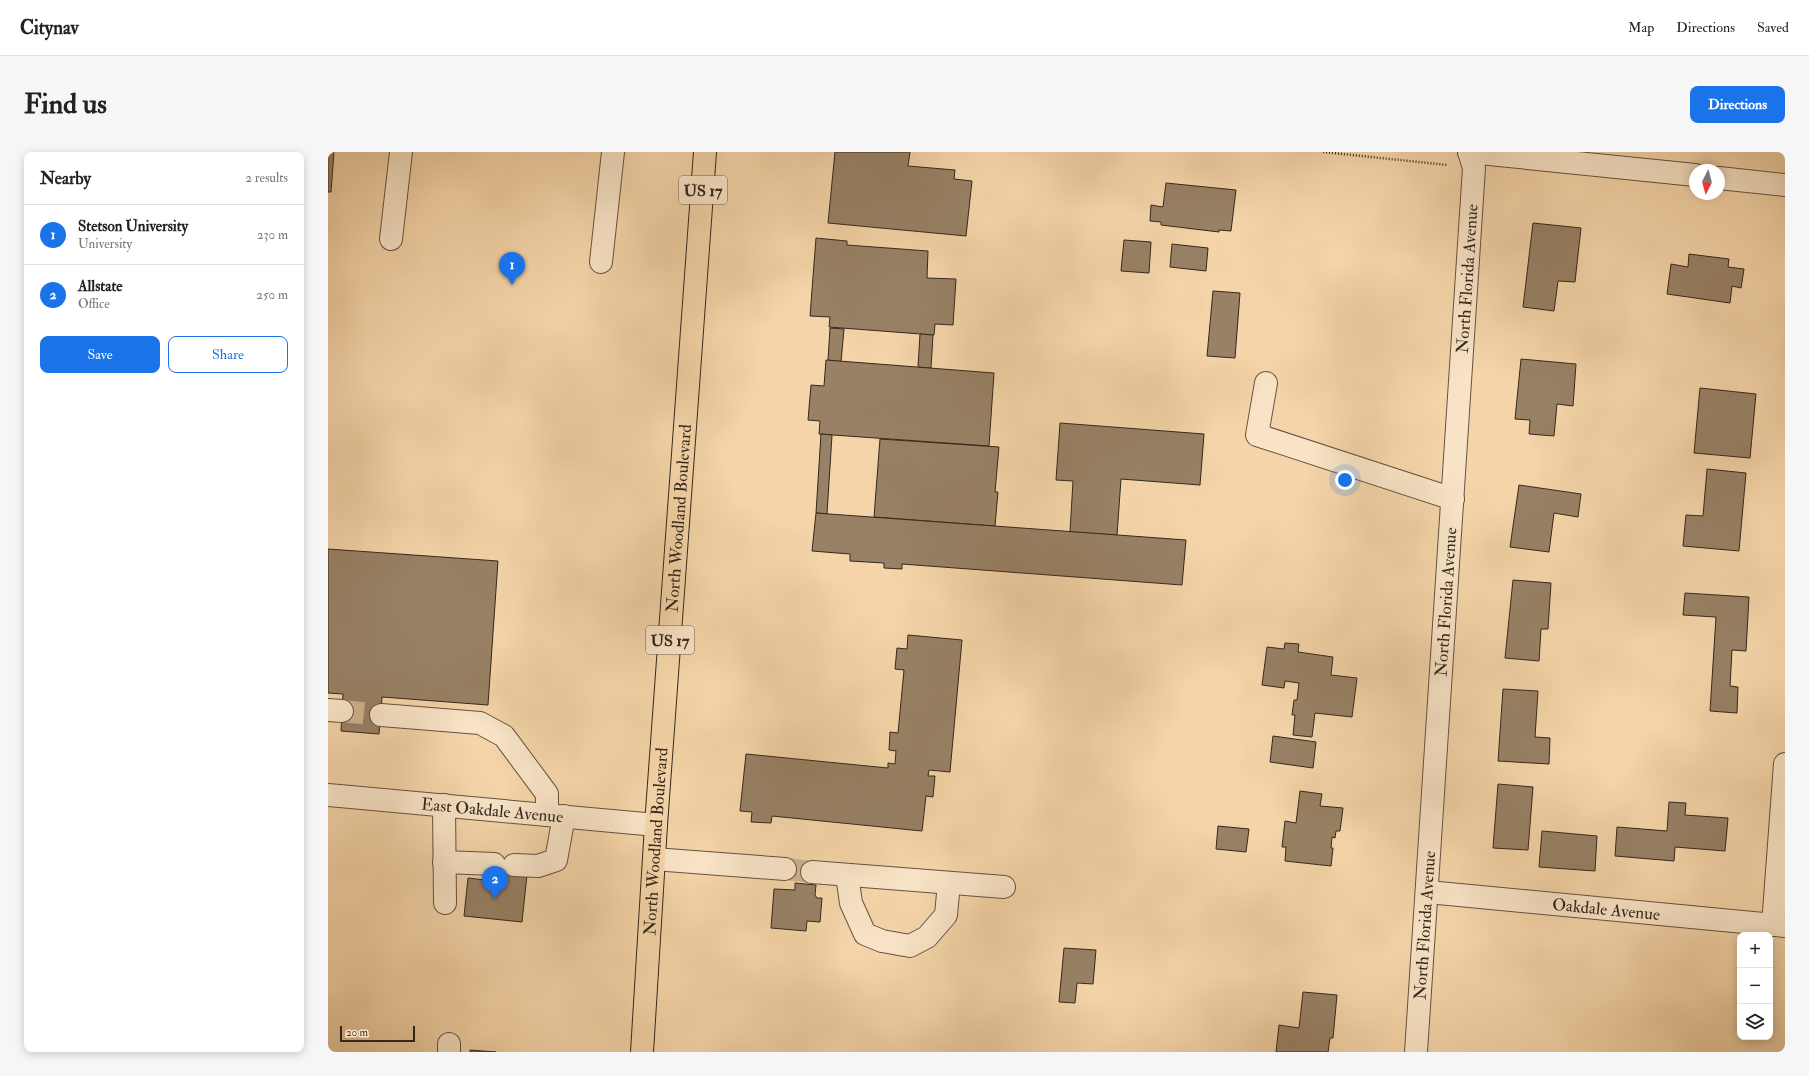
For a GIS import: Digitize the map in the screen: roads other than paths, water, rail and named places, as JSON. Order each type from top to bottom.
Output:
[{"type":"main road","name":"North Woodland Boulevard","points":[[642,1052],[656,825],[705,152]]},
{"type":"street","points":[[391,239],[401,152]]},
{"type":"street","points":[[601,262],[614,152]]},
{"type":"street","points":[[1469,152],[1689,174]]},
{"type":"street","name":"North Florida Avenue","points":[[1416,1052],[1428,892],[1474,168],[1469,152]]},
{"type":"street","points":[[1725,179],[1785,185]]},
{"type":"street","points":[[1266,383],[1257,434],[1453,499]]},
{"type":"street","points":[[381,715],[480,723],[504,736],[547,794],[555,816],[556,860],[538,866],[444,862]]},
{"type":"street","points":[[1779,926],[1785,764]]},
{"type":"street","name":"East Oakdale Avenue","points":[[328,795],[656,825]]},
{"type":"street","points":[[444,805],[444,903]]},
{"type":"street","points":[[654,859],[785,869]]},
{"type":"street","points":[[812,872],[1004,888]]},
{"type":"street","points":[[847,875],[850,904],[865,934],[882,941],[910,946],[927,936],[946,915],[949,883]]},
{"type":"street","name":"Oakdale Avenue","points":[[1428,892],[1779,926]]},
{"type":"tunnel","points":[[342,711],[381,715]]},
{"type":"tunnel","points":[[785,869],[812,872]]},
{"type":"place","name":"Stetson University","points":[[512,285]]},
{"type":"place","name":"Allstate","points":[[495,899]]}]
